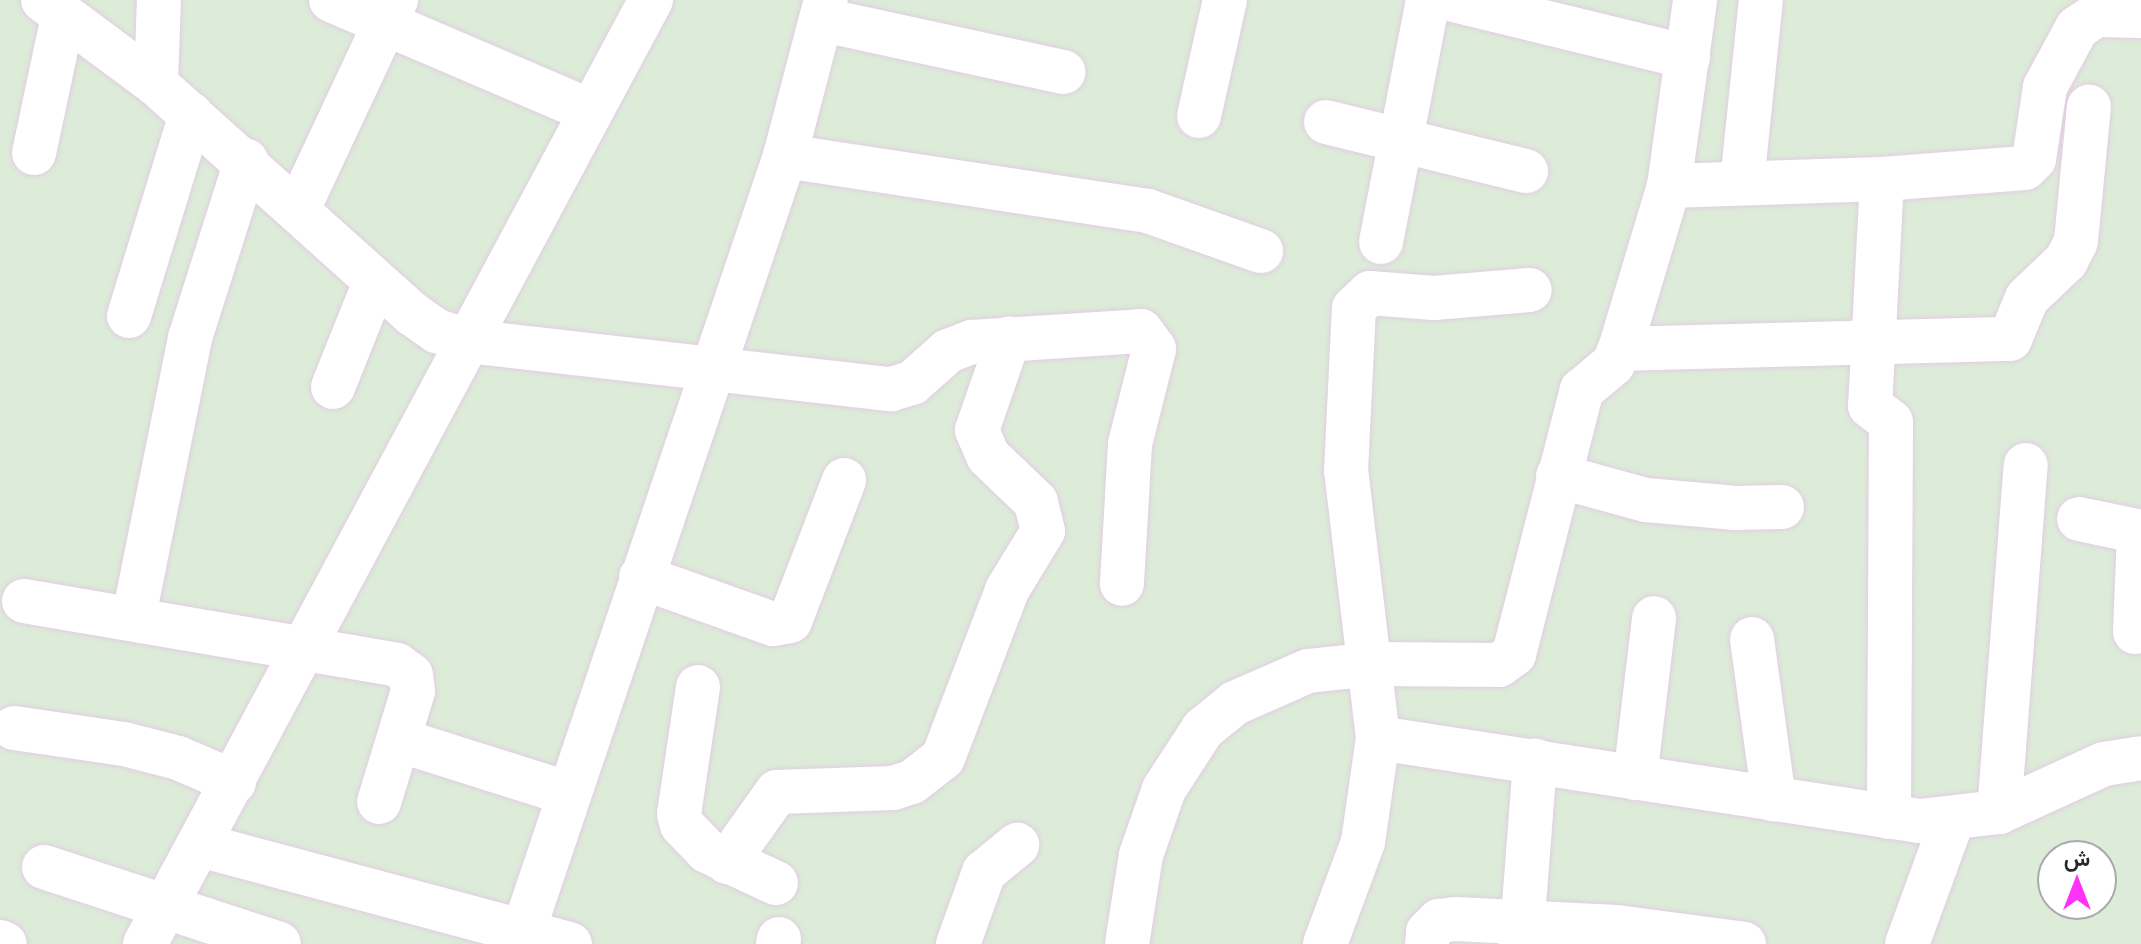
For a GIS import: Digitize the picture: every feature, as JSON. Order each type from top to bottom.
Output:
[{"type":"street","points":[[156,84],[159,0]]},
{"type":"street","points":[[331,0],[391,12],[590,111]]},
{"type":"street","points":[[155,926],[234,782],[301,646],[651,0]]},
{"type":"street","points":[[1199,116],[1225,0]]},
{"type":"street","points":[[1381,242],[1428,0]]},
{"type":"street","points":[[1454,0],[1509,6],[1688,57]]},
{"type":"street","points":[[1127,944],[1150,824],[1181,756],[1203,729],[1235,703],[1308,671],[1372,664],[1489,665],[1508,660],[1516,646],[1582,390],[1613,364],[1620,349],[1669,186],[1695,0]]},
{"type":"street","points":[[1742,183],[1761,0]]},
{"type":"street","points":[[34,153],[53,8],[156,84],[299,207],[375,282],[437,331],[467,341],[891,389],[912,383],[960,346],[1009,338],[1132,329],[1153,341],[1126,472],[1122,584]]},
{"type":"street","points":[[522,937],[711,368],[785,156],[824,10],[1063,72]]},
{"type":"street","points":[[299,207],[391,12]]},
{"type":"street","points":[[1669,186],[1882,179],[2030,164],[2045,87],[2077,28],[2096,15],[2141,16]]},
{"type":"street","points":[[1620,349],[1874,344],[2015,336],[2027,298],[2066,261],[2076,241],[2089,107]]},
{"type":"street","points":[[129,316],[191,114]]},
{"type":"street","points":[[1326,122],[1526,171]]},
{"type":"street","points":[[785,156],[1148,211],[1261,251]]},
{"type":"street","points":[[134,616],[190,338],[246,161]]},
{"type":"street","points":[[1882,179],[1870,406],[1891,422],[1889,817]]},
{"type":"street","points":[[333,387],[375,282]]},
{"type":"street","points":[[1325,944],[1363,842],[1378,738],[1372,664],[1346,471],[1354,308],[1370,293],[1434,298],[1530,290]]},
{"type":"street","points":[[727,862],[777,792],[893,788],[912,782],[943,758],[1007,590],[1043,531],[1036,502],[988,456],[977,430],[1009,338]]},
{"type":"street","points":[[1999,812],[2026,465]]},
{"type":"street","points":[[1558,476],[1646,500],[1736,508],[1782,507]]},
{"type":"street","points":[[641,577],[773,624],[790,621],[844,480]]},
{"type":"street","points":[[2079,519],[2140,532],[2135,632]]},
{"type":"street","points":[[24,601],[134,616],[301,646],[405,669],[413,691],[379,802]]},
{"type":"street","points":[[1635,778],[1654,618]]},
{"type":"street","points":[[1752,639],[1774,800]]},
{"type":"street","points":[[698,687],[679,814],[696,844],[727,862],[776,883]]},
{"type":"street","points":[[14,728],[124,744],[178,758],[234,782]]},
{"type":"street","points":[[1378,738],[1889,817],[1952,821],[1999,812],[2104,764],[2141,758]]},
{"type":"street","points":[[399,740],[569,794]]},
{"type":"street","points":[[1523,932],[1535,761]]},
{"type":"street","points":[[1907,944],[1952,821]]},
{"type":"street","points":[[200,845],[522,937],[570,944]]},
{"type":"street","points":[[958,944],[984,872],[1017,845]]},
{"type":"street","points":[[44,867],[155,926],[279,944]]},
{"type":"street","points":[[1427,944],[1428,932],[1439,921],[1523,932],[1744,944]]}]
